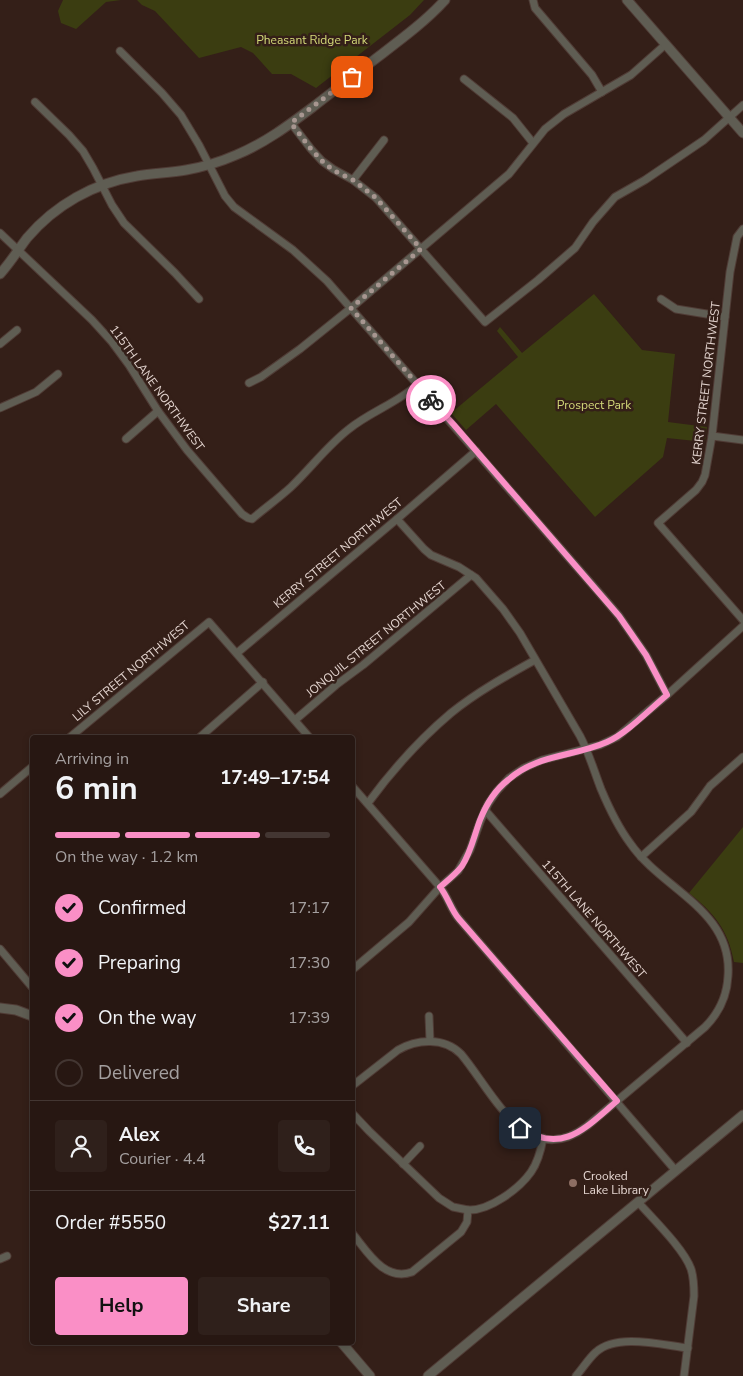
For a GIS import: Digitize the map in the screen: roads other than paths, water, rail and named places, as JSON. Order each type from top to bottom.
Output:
[{"type":"street","points":[[0,274],[31,233],[52,214],[80,194],[102,185],[136,176],[186,170],[209,165],[270,138],[426,20],[445,0]]},
{"type":"street","points":[[533,0],[535,8],[592,75],[602,92]]},
{"type":"street","points":[[627,0],[743,133]]},
{"type":"street","points":[[249,383],[261,377],[300,349],[509,174],[544,129],[564,114],[631,75],[666,44]]},
{"type":"street","points":[[120,50],[172,104],[193,134],[226,196],[234,207],[293,250],[327,281],[351,308],[619,616],[646,655],[667,695]]},
{"type":"street","points":[[464,79],[513,118],[533,143]]},
{"type":"street","points":[[35,102],[77,143],[124,223],[163,260],[199,299]]},
{"type":"street","points":[[291,123],[322,161],[333,170],[353,180],[376,198],[485,322],[575,248],[592,222],[615,197],[645,180],[704,140],[743,105]]},
{"type":"street","points":[[353,180],[384,140]]},
{"type":"street","name":"KERRY STREET NORTHWEST","points":[[743,229],[737,237],[730,272],[708,467],[702,482],[696,490],[658,523],[743,620]]},
{"type":"street","name":"115TH LANE NORTHWEST","points":[[0,233],[92,320],[112,342],[129,365],[158,412],[193,457],[242,514],[248,518],[252,519],[291,487],[330,445],[348,429],[409,392],[417,384]]},
{"type":"street","points":[[661,299],[676,309],[725,317]]},
{"type":"street","points":[[0,344],[17,330]]},
{"type":"street","points":[[0,408],[36,392],[58,374]]},
{"type":"street","points":[[126,439],[158,412]]},
{"type":"street","points":[[712,436],[743,440]]},
{"type":"street","name":"KERRY STREET NORTHWEST","points":[[237,653],[476,451]]},
{"type":"street","points":[[355,1084],[398,1050],[410,1043],[430,1041],[442,1043],[458,1050],[514,1123],[530,1134],[543,1138],[555,1139],[573,1135],[587,1126],[709,1023],[720,1006],[729,974],[728,959],[721,935],[710,918],[648,865],[631,845],[610,810],[587,748],[509,617],[480,582],[459,568],[424,550],[397,519]]},
{"type":"street","name":"JONQUIL STREET NORTHWEST","points":[[295,720],[336,685],[363,666],[471,575]]},
{"type":"street","name":"LILY STREET NORTHWEST","points":[[72,735],[209,622],[237,653]]},
{"type":"street","points":[[355,967],[409,922],[440,887],[462,866],[474,841],[485,810],[497,791],[509,778],[542,760],[607,742],[617,737],[667,695],[743,626]]},
{"type":"street","points":[[237,653],[308,735]]},
{"type":"street","points":[[368,803],[394,769],[422,739],[452,712],[491,685],[535,660]]},
{"type":"street","points":[[202,735],[263,682]]},
{"type":"street","points":[[641,857],[691,812],[704,793],[743,757]]},
{"type":"street","points":[[0,794],[30,769]]},
{"type":"street","points":[[355,789],[440,887],[459,919],[676,1171]]},
{"type":"street","name":"115TH LANE NORTHWEST","points":[[485,810],[686,1043]]},
{"type":"street","points":[[0,949],[30,984]]},
{"type":"street","points":[[0,1008],[30,1014]]},
{"type":"street","points":[[429,1016],[430,1041]]},
{"type":"street","points":[[428,1376],[743,1115]]},
{"type":"street","points":[[355,1116],[439,1198],[453,1207],[468,1210],[479,1209],[493,1204],[527,1177],[539,1156],[543,1138]]},
{"type":"street","points":[[403,1164],[420,1146]]},
{"type":"street","points":[[638,1202],[681,1252],[693,1278],[694,1296],[684,1376]]},
{"type":"street","points":[[355,1237],[384,1269],[406,1274],[416,1270],[461,1232],[467,1222],[468,1210]]},
{"type":"street","points":[[0,1254],[7,1256],[0,1259]]},
{"type":"street","points":[[576,1376],[596,1352],[612,1342],[632,1341],[688,1348]]},
{"type":"street","points":[[344,1345],[370,1376]]},
{"type":"place","name":"Crooked Lake Library","points":[[573,1183]]},
{"type":"park label","name":"Pheasant Ridge Park","points":[[312,40]]},
{"type":"park label","name":"Prospect Park","points":[[594,405]]}]
